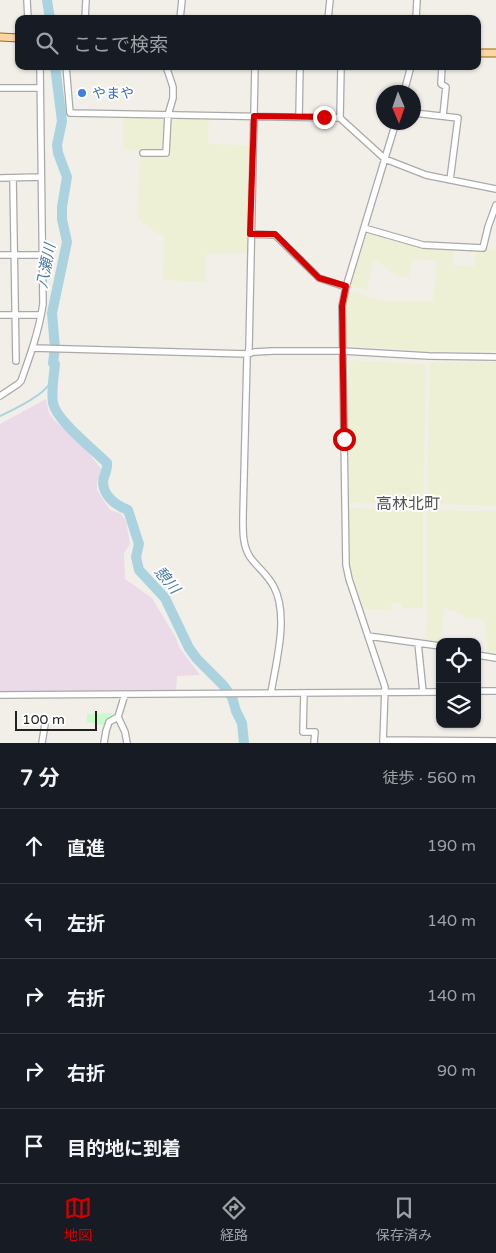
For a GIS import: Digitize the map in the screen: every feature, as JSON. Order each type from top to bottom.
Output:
[{"type":"main road","points":[[0,37],[15,38]]},
{"type":"main road","points":[[481,53],[496,53]]},
{"type":"street","points":[[28,0],[28,15]]},
{"type":"street","points":[[85,15],[86,0]]},
{"type":"street","points":[[174,0],[182,0],[180,15]]},
{"type":"street","points":[[328,15],[330,0]]},
{"type":"street","points":[[416,15],[417,0]]},
{"type":"street","points":[[0,396],[20,381],[33,348],[41,315],[40,70]]},
{"type":"street","points":[[66,70],[70,113],[340,118],[385,159],[426,175],[496,189]]},
{"type":"street","points":[[143,153],[166,153],[168,115],[173,98],[173,87],[167,70]]},
{"type":"street","points":[[255,70],[243,536],[249,556],[274,586],[281,612],[280,636],[271,693]]},
{"type":"street","points":[[299,117],[300,70]]},
{"type":"street","points":[[340,118],[341,70]]},
{"type":"street","points":[[406,85],[410,70]]},
{"type":"street","points":[[442,70],[441,84],[446,87],[442,116]]},
{"type":"street","points":[[0,88],[40,88]]},
{"type":"street","points":[[421,114],[458,118],[450,180]]},
{"type":"street","points":[[394,130],[346,286],[342,306],[346,565],[385,687],[383,741],[496,742]]},
{"type":"street","points":[[0,178],[41,177]]},
{"type":"street","points":[[13,178],[16,361]]},
{"type":"street","points":[[364,228],[423,245],[483,248],[496,205]]},
{"type":"street","points":[[250,234],[275,234],[319,278],[346,286]]},
{"type":"street","points":[[0,256],[42,255]]},
{"type":"street","points":[[0,315],[41,315]]},
{"type":"street","points":[[33,348],[248,354],[343,351],[429,356],[496,357]]},
{"type":"street","points":[[368,636],[436,646]]},
{"type":"street","points":[[418,644],[423,692]]},
{"type":"street","points":[[481,656],[496,658]]},
{"type":"street","points":[[481,692],[496,691]]},
{"type":"street","points":[[0,695],[436,692]]},
{"type":"street","points":[[304,693],[303,732],[315,732],[314,743]]},
{"type":"street","points":[[104,743],[109,722],[118,717],[126,694]]},
{"type":"street","points":[[118,717],[125,732],[127,743]]},
{"type":"street","points":[[42,743],[44,724]]},
{"type":"shaded area","points":[[46,399],[49,413],[54,420],[84,447],[102,470],[97,482],[97,490],[110,510],[120,513],[126,521],[130,544],[124,553],[125,579],[152,598],[176,638],[179,647],[200,675],[177,676],[176,691],[0,693],[0,424]]},
{"type":"green space","points":[[123,116],[209,117],[208,144],[249,145],[247,254],[206,254],[206,282],[163,280],[164,234],[158,234],[137,218],[140,151],[123,149]]},
{"type":"green space","points":[[366,231],[453,249],[453,265],[474,267],[476,250],[484,251],[485,247],[496,250],[496,351],[428,351],[347,346],[344,316],[347,290],[385,301],[433,301],[437,261],[412,259],[409,278],[397,276],[374,259],[367,290],[347,286]]},
{"type":"green space","points":[[347,360],[426,364],[423,505],[349,503]]},
{"type":"green space","points":[[430,362],[496,362],[496,506],[427,504]]},
{"type":"green space","points":[[349,508],[423,510],[423,608],[402,608],[401,603],[392,603],[391,610],[362,609],[349,569]]},
{"type":"green space","points":[[427,510],[496,511],[496,655],[488,655],[484,619],[467,618],[462,614],[444,608],[441,638],[436,638],[436,643],[425,643],[427,615]]},
{"type":"green space","points":[[119,713],[108,726],[87,722],[87,714]]},
{"type":"waterway","name":"八瀬川","points":[[47,0],[49,15]]},
{"type":"waterway","name":"憩川","points":[[56,70],[62,121],[57,145],[67,177],[62,207],[62,219],[67,242],[52,313],[55,348],[52,388],[53,403],[68,426],[107,463],[103,480],[104,488],[108,497],[128,510],[139,544],[136,557],[139,570],[165,598],[189,648],[197,659],[223,685],[232,697],[242,723],[244,743]]},
{"type":"waterway","name":"八瀬川","points":[[0,416],[29,401],[44,390],[52,379],[53,363]]},
{"type":"place","name":"やまや","points":[[82,93]]},
{"type":"district","name":"高林北町","points":[[408,503]]},
{"type":"route","points":[[324,117],[254,116],[250,234],[275,234],[319,278],[346,286],[342,306],[344,439]]}]
